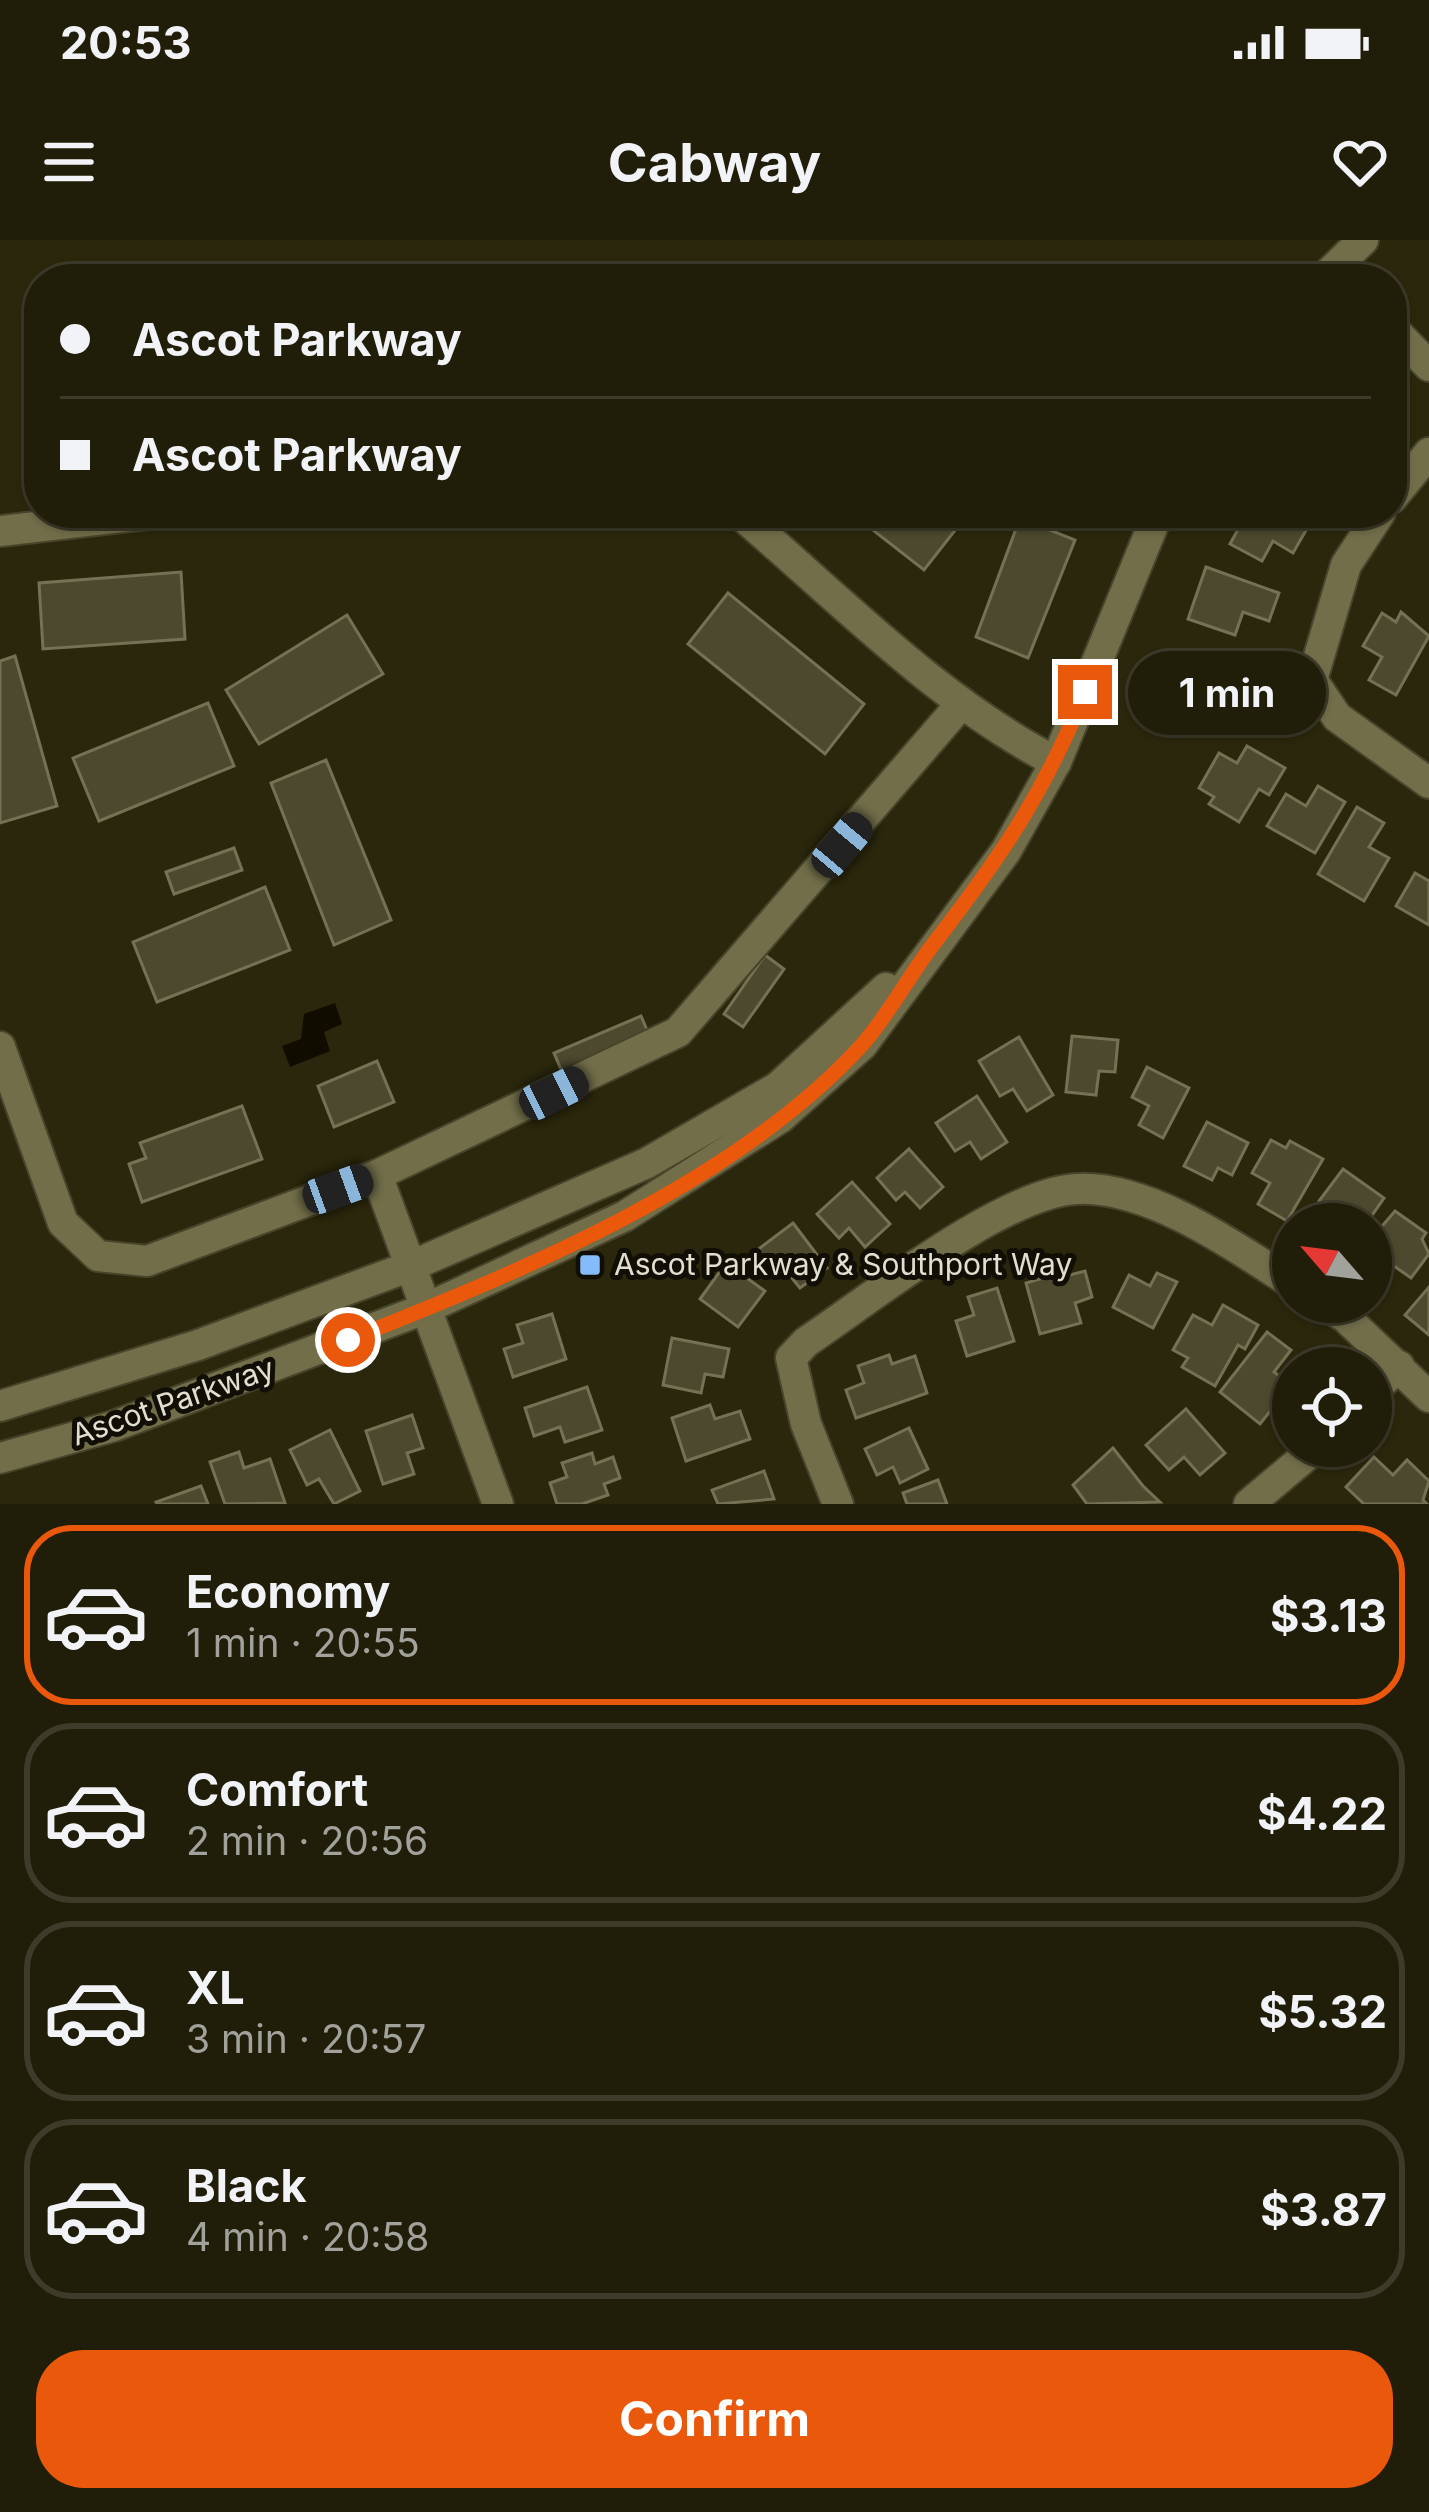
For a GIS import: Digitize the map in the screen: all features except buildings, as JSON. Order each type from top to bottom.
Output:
[{"type":"street","points":[[1342,264],[1363,240]]},
{"type":"street","points":[[1407,343],[1429,366]]},
{"type":"street","points":[[1407,480],[1429,453]]},
{"type":"street","points":[[757,528],[962,703],[1004,735],[1056,762]]},
{"type":"street","name":"Ascot Parkway","points":[[0,1458],[114,1426],[427,1308],[626,1216],[780,1118],[862,1045],[930,947],[1006,851],[1056,762],[1152,528]]},
{"type":"street","points":[[1370,528],[1346,565],[1312,680],[1336,717],[1429,783]]},
{"type":"street","points":[[0,1047],[63,1223],[98,1256],[147,1262],[377,1175],[678,1032],[962,703]]},
{"type":"street","name":"Ascot Parkway","points":[[0,1406],[178,1352],[411,1266],[647,1162],[778,1087],[930,947]]},
{"type":"street","points":[[377,1175],[496,1503]]},
{"type":"street","points":[[838,1504],[806,1424],[791,1358],[806,1342],[971,1232],[1022,1206],[1076,1189],[1130,1198],[1216,1235],[1272,1271]]},
{"type":"street","points":[[1347,1323],[1429,1397]]},
{"type":"street","points":[[1392,1373],[1399,1366]]},
{"type":"street","points":[[1249,1504],[1293,1467]]},
{"type":"shaded area","points":[[335,1003],[342,1024],[324,1032],[330,1051],[290,1067],[282,1046],[301,1039],[304,1014]]},
{"type":"place","name":"Ascot Parkway & Southport Way","points":[[590,1265]]},
{"type":"route","points":[[348,1340],[626,1216],[780,1118],[862,1045],[930,947],[1006,851],[1056,762],[1085,692]]}]
